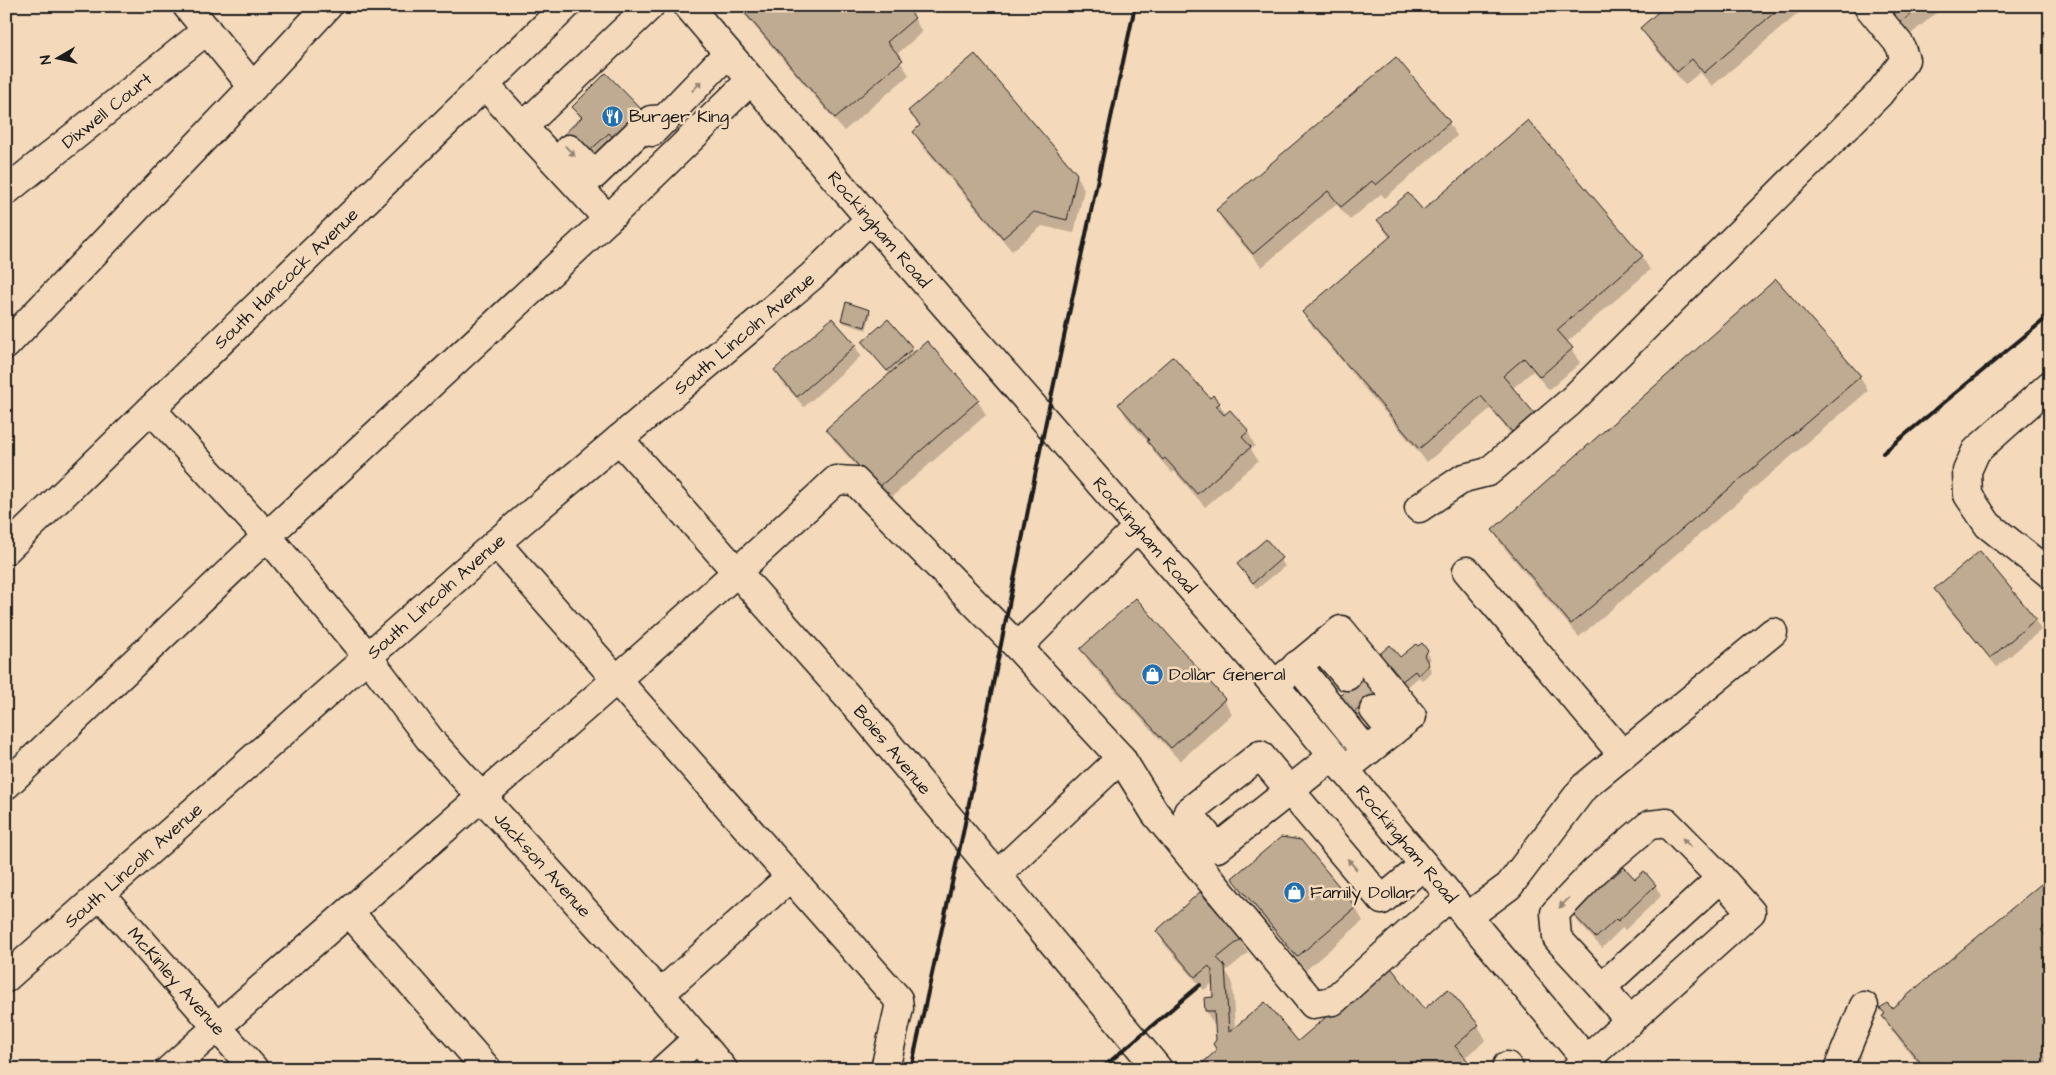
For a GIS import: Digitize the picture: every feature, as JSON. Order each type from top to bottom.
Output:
[{"type":"street","points":[[188,6],[253,87]]},
{"type":"street","points":[[6,345],[328,6]]},
{"type":"street","name":"South Hancock Avenue","points":[[6,550],[566,6]]},
{"type":"street","points":[[523,127],[650,6]]},
{"type":"street","name":"Rockingham Road","points":[[688,6],[1274,685],[1467,916],[1586,1066]]},
{"type":"street","points":[[1419,508],[1464,478],[1488,472],[1569,403],[1879,94],[1905,60],[1900,45],[1868,6]]},
{"type":"street","name":"Dixwell Court","points":[[6,190],[207,30]]},
{"type":"street","points":[[587,196],[666,119],[728,53]]},
{"type":"street","points":[[6,785],[267,536],[608,219],[751,80]]},
{"type":"street","points":[[486,85],[608,219]]},
{"type":"street","points":[[565,86],[565,104],[545,125],[594,175],[651,120],[666,119]]},
{"type":"street","name":"South Lincoln Avenue","points":[[6,978],[496,543],[812,276],[870,219]]},
{"type":"street","points":[[2050,385],[1976,451],[1967,471],[1968,495],[1988,525],[2050,574]]},
{"type":"street","name":"Jackson Avenue","points":[[151,410],[267,536],[367,656],[431,741],[660,994],[723,1069]]},
{"type":"street","name":"Boies Avenue","points":[[619,439],[863,714],[1158,1069]]},
{"type":"street","points":[[170,1069],[738,573],[836,480],[855,481],[1018,647],[1121,758],[1155,813],[1313,1004],[1333,1001],[1450,896]]},
{"type":"street","points":[[1018,647],[1138,527]]},
{"type":"street","points":[[496,543],[898,999],[899,1008],[885,1069]]},
{"type":"street","points":[[1468,571],[1623,755]]},
{"type":"street","points":[[1274,685],[1341,630],[1412,716],[1366,752],[1338,763],[1288,790],[1382,900],[1424,865]]},
{"type":"street","points":[[1467,916],[1509,886],[1584,787],[1773,632]]},
{"type":"street","points":[[1321,646],[1346,676]]},
{"type":"street","points":[[1297,666],[1366,752]]},
{"type":"street","points":[[1374,710],[1392,732]]},
{"type":"street","points":[[997,875],[1121,758]]},
{"type":"street","points":[[1586,1066],[1630,1022],[1751,912],[1667,822],[1649,824],[1595,871],[1555,913],[1557,938],[1602,987],[1630,1022]]},
{"type":"street","points":[[660,994],[790,877]]},
{"type":"street","points":[[1602,987],[1720,878]]},
{"type":"street","name":"McKinley Avenue","points":[[100,894],[254,1069]]},
{"type":"street","points":[[349,912],[487,1069]]},
{"type":"street","points":[[1838,1069],[1864,1006]]},
{"type":"street","points":[[664,1069],[698,1038]]},
{"type":"building","points":[[739,6],[906,6],[915,18],[887,42],[903,60],[835,118]]},
{"type":"building","points":[[1665,6],[1782,6],[1704,73],[1692,59],[1677,72],[1640,28]]},
{"type":"building","points":[[1878,6],[1920,6],[1896,27]]},
{"type":"building","points":[[975,54],[1077,174],[1067,220],[1034,212],[1003,238],[913,132],[920,125],[908,111]]},
{"type":"building","points":[[1396,57],[1450,122],[1376,185],[1372,181],[1341,207],[1328,191],[1253,254],[1216,210]]},
{"type":"building","name":"Burger King","points":[[606,73],[646,114],[617,142],[609,133],[584,156],[563,135],[582,117],[572,107]]},
{"type":"building","points":[[1528,120],[1643,256],[1557,330],[1573,348],[1540,377],[1524,358],[1503,376],[1540,420],[1518,439],[1481,396],[1419,449],[1302,312],[1391,236],[1377,220],[1408,193],[1423,210]]},
{"type":"building","points":[[1776,279],[1861,376],[1571,624],[1492,530]]},
{"type":"building","points":[[846,302],[870,310],[865,327],[841,320]]},
{"type":"building","points":[[832,318],[856,345],[797,397],[774,370]]},
{"type":"building","points":[[888,319],[913,348],[887,371],[862,342]]},
{"type":"building","points":[[927,341],[979,400],[878,488],[826,429]]},
{"type":"building","points":[[1173,356],[1210,398],[1213,395],[1220,403],[1216,406],[1224,415],[1230,410],[1249,431],[1242,437],[1251,447],[1197,494],[1165,458],[1163,460],[1147,441],[1149,440],[1118,404]]},
{"type":"building","points":[[1266,539],[1282,558],[1253,583],[1237,564]]},
{"type":"building","points":[[1980,551],[2036,619],[1990,658],[1934,589]]},
{"type":"building","name":"Dollar General","points":[[1136,598],[1225,699],[1171,748],[1080,649]]},
{"type":"building","points":[[1422,643],[1428,651],[1424,655],[1429,665],[1418,675],[1415,671],[1396,686],[1374,659],[1390,645],[1400,657],[1416,644],[1418,646]]},
{"type":"building","points":[[1362,665],[1389,699],[1365,704],[1348,717],[1334,700],[1351,687]]},
{"type":"building","name":"Family Dollar","points":[[1281,837],[1301,840],[1356,907],[1297,957],[1232,878]]},
{"type":"building","points":[[1624,867],[1635,879],[1644,871],[1656,885],[1618,921],[1616,919],[1596,938],[1570,911],[1609,873],[1613,877]]},
{"type":"building","points":[[2041,884],[2050,894],[2050,923],[2041,930],[2050,941],[2050,1069],[1912,1069],[1920,1062],[1882,1016],[1885,1014],[1880,1008],[1887,1003],[1892,1008]]},
{"type":"building","points":[[1200,892],[1241,939],[1217,958],[1225,966],[1229,1032],[1265,1002],[1298,1041],[1388,964],[1424,1009],[1448,989],[1479,1025],[1455,1046],[1475,1069],[1200,1069],[1198,1067],[1217,1050],[1213,1044],[1216,1040],[1214,1011],[1205,1011],[1204,998],[1213,997],[1212,971],[1209,966],[1195,977],[1156,931]]},
{"type":"tunnel","points":[[1347,676],[1374,710]]},
{"type":"railway","points":[[911,1069],[963,833],[1046,421],[1135,6]]},
{"type":"railway","points":[[1883,453],[2050,315]]},
{"type":"railway","points":[[1101,1069],[1200,985]]},
{"type":"place","name":"Burger King","points":[[613,116]]},
{"type":"place","name":"Dollar General","points":[[1153,674]]},
{"type":"place","name":"Family Dollar","points":[[1294,892]]}]
